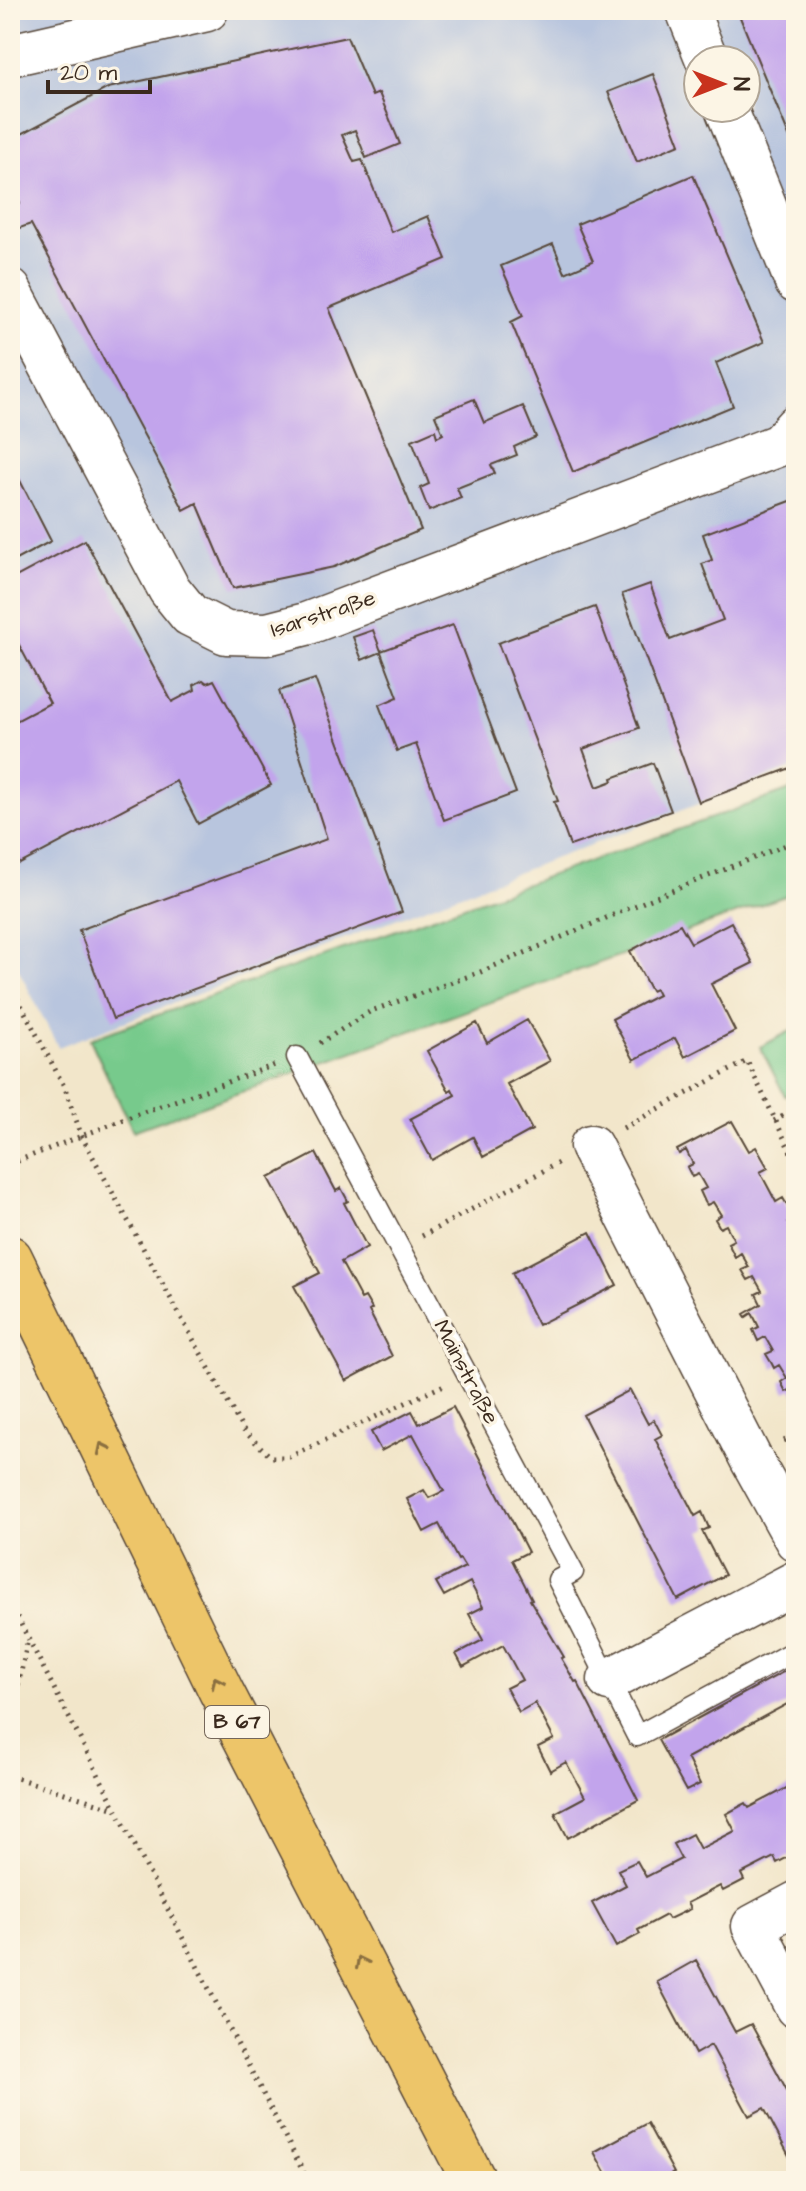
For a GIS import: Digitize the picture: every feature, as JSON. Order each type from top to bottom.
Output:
[{"type":"highway","name":"B 67","points":[[10,1258],[221,1691],[474,2181]]},
{"type":"highway","name":"B 67","points":[[10,1325],[198,1707],[443,2181]]},
{"type":"street","points":[[10,55],[207,10]]},
{"type":"street","points":[[687,10],[701,44]]},
{"type":"street","points":[[732,124],[796,282]]},
{"type":"street","name":"Isarstraße","points":[[10,290],[169,589],[190,615],[226,633],[267,634],[306,624],[779,445],[796,426]]},
{"type":"street","points":[[591,1146],[751,1459],[796,1540]]},
{"type":"street","points":[[609,1680],[796,1582]]},
{"type":"street","points":[[796,1903],[753,1926],[796,2007]]},
{"type":"lane","name":"Mainstraße","points":[[297,1057],[573,1572],[558,1580],[637,1736],[796,1650]]},
{"type":"path","points":[[10,1164],[297,1057],[371,1011],[478,973],[796,841]]},
{"type":"path","points":[[10,984],[65,1088],[82,1137],[243,1430],[271,1457],[289,1457],[467,1375]]},
{"type":"path","points":[[774,1121],[796,1109]]},
{"type":"path","points":[[10,1603],[308,2181]]},
{"type":"path","points":[[10,1724],[28,1638]]},
{"type":"path","points":[[10,1776],[117,1810]]},
{"type":"shaded area","points":[[10,10],[796,10],[796,767],[58,1047],[10,953]]},
{"type":"green space","points":[[796,788],[796,892],[133,1131],[90,1039]]},
{"type":"green space","points":[[796,1028],[796,1091],[785,1096],[760,1047]]},
{"type":"building","points":[[737,10],[796,10],[796,153],[762,71],[762,44],[751,44]]},
{"type":"building","points":[[347,37],[372,96],[379,93],[400,144],[366,158],[355,130],[342,135],[354,162],[362,160],[391,232],[428,216],[446,259],[329,308],[421,530],[334,567],[233,588],[197,503],[184,510],[31,224],[20,228],[11,222],[11,210],[20,203],[10,185],[10,140],[108,88]]},
{"type":"building","points":[[653,74],[680,144],[637,162],[608,92]]},
{"type":"building","points":[[693,175],[764,342],[716,363],[733,406],[573,472],[511,322],[523,316],[501,266],[553,244],[565,273],[593,261],[577,224]]},
{"type":"building","points":[[474,399],[484,423],[523,406],[536,437],[514,447],[517,455],[491,465],[495,473],[457,488],[461,498],[429,511],[420,488],[429,484],[412,440],[435,430],[437,437],[443,434],[435,415]]},
{"type":"building","points":[[10,461],[51,541],[10,563]]},
{"type":"building","points":[[796,499],[796,766],[699,802],[622,594],[650,584],[670,640],[723,620],[702,564],[712,560],[703,534]]},
{"type":"building","points":[[85,540],[172,702],[195,690],[194,685],[203,680],[207,683],[214,680],[271,785],[198,824],[176,781],[20,864],[10,845],[10,724],[50,703],[10,628],[10,580]]},
{"type":"building","points":[[595,607],[639,728],[583,749],[597,787],[653,763],[671,811],[570,846],[554,802],[558,801],[498,643]]},
{"type":"building","points":[[453,625],[516,793],[444,820],[416,744],[397,751],[379,705],[398,697],[381,652],[362,660],[353,637],[373,630],[381,651]]},
{"type":"building","points":[[315,679],[402,912],[113,1019],[79,930],[327,839],[279,691]]},
{"type":"building","points":[[731,922],[753,963],[711,984],[735,1031],[685,1057],[675,1038],[634,1060],[612,1019],[658,995],[655,989],[651,991],[630,951],[680,924],[691,943]]},
{"type":"building","points":[[527,1020],[550,1061],[507,1084],[532,1130],[483,1157],[473,1137],[432,1160],[410,1119],[455,1095],[452,1089],[449,1091],[427,1051],[477,1023],[487,1043]]},
{"type":"building","points":[[732,1121],[749,1151],[756,1147],[768,1168],[760,1172],[776,1202],[783,1198],[795,1219],[788,1223],[796,1238],[796,1396],[792,1389],[786,1392],[781,1382],[787,1378],[779,1365],[774,1368],[766,1354],[773,1351],[765,1337],[758,1341],[753,1330],[759,1327],[752,1313],[746,1317],[744,1314],[761,1304],[756,1294],[762,1291],[754,1277],[748,1280],[742,1270],[749,1267],[741,1253],[735,1257],[728,1243],[734,1240],[726,1225],[720,1228],[715,1219],[721,1215],[713,1202],[707,1205],[705,1202],[700,1191],[706,1188],[698,1174],[692,1177],[687,1167],[693,1164],[686,1150],[679,1154],[677,1150]]},
{"type":"building","points":[[316,1153],[336,1191],[341,1188],[348,1201],[344,1203],[367,1247],[341,1262],[361,1299],[365,1297],[372,1309],[369,1311],[392,1356],[346,1381],[294,1286],[320,1273],[269,1178]]},
{"type":"building","points":[[590,1232],[617,1285],[538,1325],[512,1273]]},
{"type":"building","points":[[630,1390],[648,1424],[654,1420],[662,1435],[655,1439],[695,1516],[702,1512],[709,1528],[702,1531],[725,1575],[678,1600],[583,1415]]},
{"type":"building","points":[[453,1407],[528,1552],[512,1560],[530,1600],[577,1681],[638,1800],[568,1838],[555,1813],[585,1797],[566,1762],[550,1771],[538,1747],[554,1739],[535,1703],[519,1712],[506,1688],[522,1680],[503,1645],[463,1667],[456,1654],[483,1640],[469,1614],[483,1607],[470,1582],[444,1596],[436,1582],[465,1567],[439,1524],[424,1532],[407,1499],[424,1490],[429,1498],[444,1491],[413,1434],[381,1451],[371,1432],[412,1411],[419,1424]]},
{"type":"building","points":[[796,1665],[796,1719],[787,1704],[687,1758],[700,1784],[686,1791],[658,1740]]},
{"type":"building","points":[[796,1783],[796,1853],[777,1863],[774,1857],[741,1874],[744,1880],[723,1891],[720,1886],[687,1903],[690,1909],[669,1919],[666,1915],[638,1930],[640,1934],[616,1947],[592,1903],[626,1885],[618,1870],[637,1861],[646,1877],[681,1859],[673,1844],[692,1834],[700,1849],[735,1831],[726,1814],[746,1803],[749,1808]]},
{"type":"building","points":[[696,1960],[735,2032],[751,2024],[789,2094],[796,2091],[796,2169],[764,2108],[749,2116],[711,2045],[695,2054],[657,1982]]},
{"type":"building","points":[[647,2123],[674,2173],[658,2181],[610,2181],[594,2152]]}]
